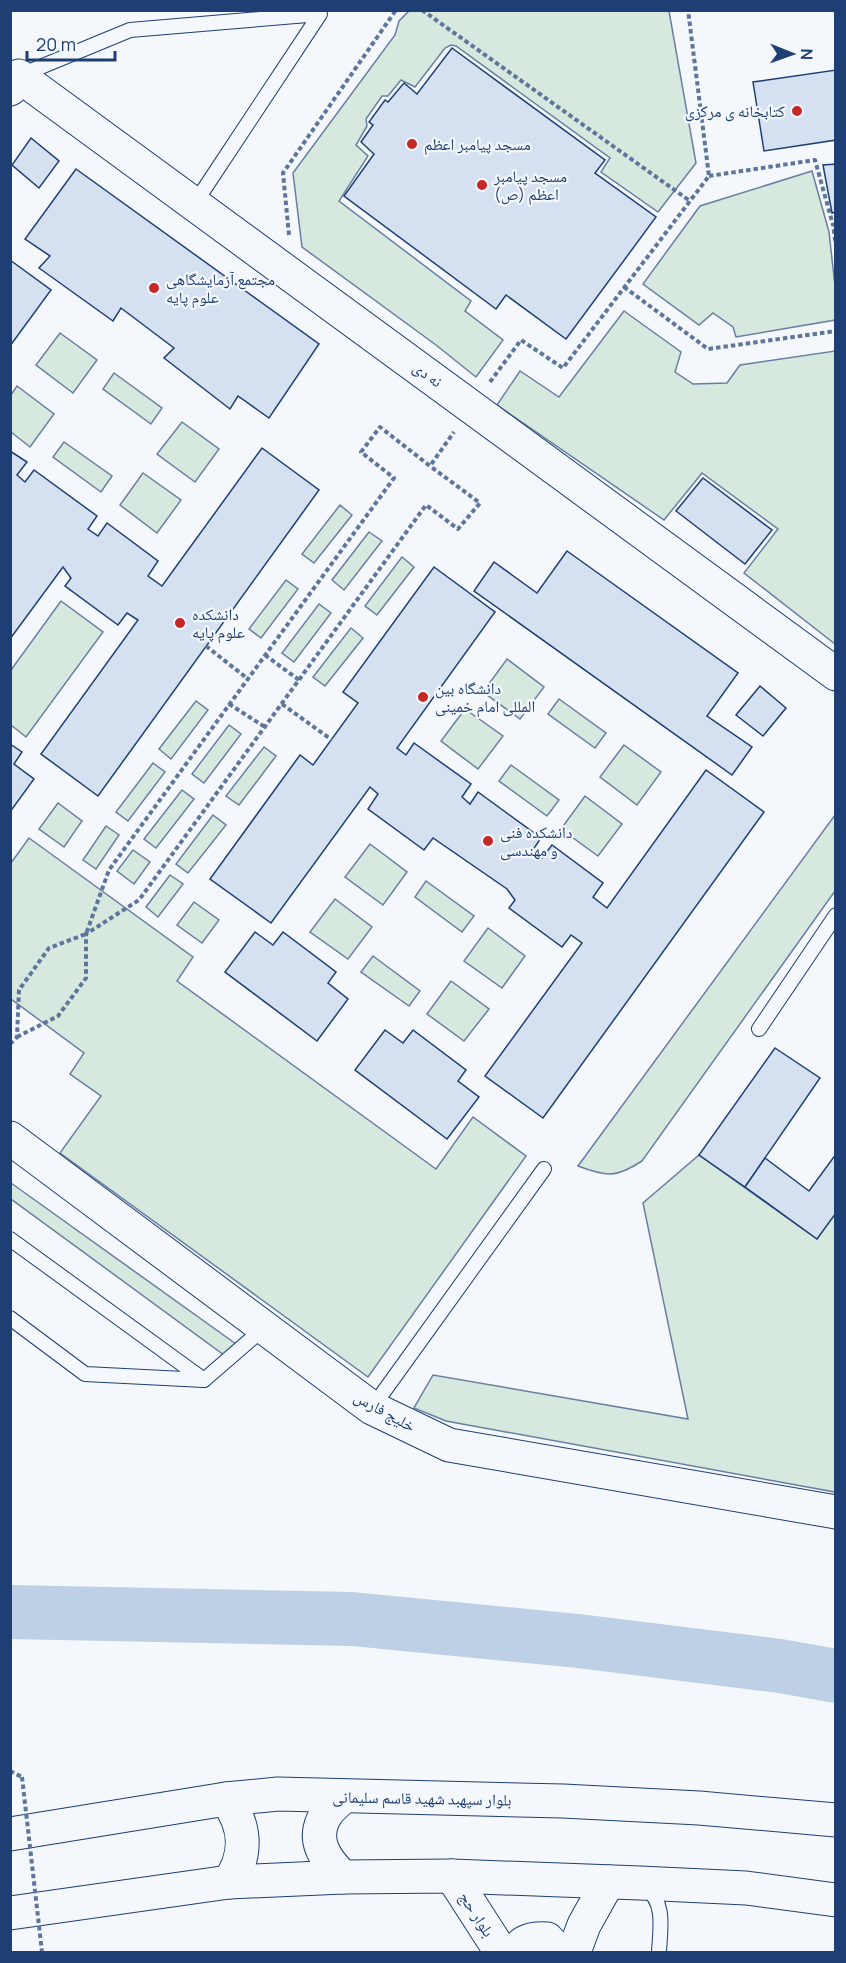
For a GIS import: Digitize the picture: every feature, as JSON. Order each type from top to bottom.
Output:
[{"type":"main road","name":"نه دی","points":[[15,82],[195,203],[836,674]]},
{"type":"main road","name":"خلیج فارس","points":[[10,1138],[372,1408],[449,1445],[836,1512]]},
{"type":"main road","name":"بلوار سپهبد شهید قاسم سلیمانی","points":[[10,1834],[226,1799],[278,1794],[563,1801],[699,1808],[836,1820]]},
{"type":"main road","points":[[343,1877],[329,1864],[321,1847],[320,1828],[327,1812],[344,1796]]},
{"type":"main road","points":[[226,1799],[235,1811],[241,1830],[242,1849],[238,1868],[229,1882]]},
{"type":"main road","points":[[10,1913],[229,1882],[343,1877],[452,1876],[624,1882],[746,1888],[836,1900]]},
{"type":"main road","name":"بلوار حج","points":[[452,1876],[501,1953]]},
{"type":"main road","points":[[574,1953],[584,1925],[624,1882]]},
{"type":"main road","points":[[516,1953],[520,1946],[534,1938],[547,1939],[559,1953]]},
{"type":"lane","points":[[15,82],[130,30],[320,14],[195,203]]},
{"type":"lane","points":[[759,1029],[836,915]]},
{"type":"lane","points":[[372,1408],[544,1169]]},
{"type":"lane","points":[[10,1239],[204,1380]]},
{"type":"lane","points":[[10,1318],[85,1374],[204,1380],[264,1328]]},
{"type":"lane","points":[[624,1882],[655,1894],[661,1914],[659,1953]]},
{"type":"path","points":[[290,238],[283,173],[396,10]]},
{"type":"path","points":[[422,10],[690,201]]},
{"type":"path","points":[[688,10],[709,176]]},
{"type":"path","points":[[430,466],[471,406],[521,340],[563,368],[709,176],[815,160],[834,224],[836,246]]},
{"type":"path","points":[[624,287],[708,350],[836,331]]},
{"type":"path","points":[[10,1044],[16,1037],[58,1016],[86,978],[86,934],[109,870],[394,478],[361,452],[380,427],[480,503],[458,529],[426,505],[139,900],[86,934],[49,948],[19,990],[16,1037]]},
{"type":"path","points":[[206,646],[248,679]]},
{"type":"path","points":[[265,655],[299,680]]},
{"type":"path","points":[[230,704],[265,727]]},
{"type":"path","points":[[282,704],[332,740]]},
{"type":"path","points":[[10,1771],[22,1777],[42,1953]]},
{"type":"shaded area","points":[[410,10],[669,11],[696,163],[658,212],[601,172],[610,158],[456,46],[451,45],[445,48],[415,87],[401,80],[388,96],[382,96],[366,119],[367,126],[356,145],[368,156],[339,201],[471,301],[465,311],[503,340],[476,377],[302,247],[293,173],[395,35],[399,21]]},
{"type":"shaded area","points":[[812,171],[829,232],[835,286],[835,320],[736,337],[733,327],[713,313],[699,325],[643,284],[700,206]]},
{"type":"shaded area","points":[[624,311],[681,352],[675,372],[693,384],[727,383],[740,365],[835,351],[835,644],[744,573],[778,529],[702,473],[664,520],[497,405],[520,371],[559,397]]},
{"type":"shaded area","points":[[60,333],[97,360],[73,393],[36,365]]},
{"type":"shaded area","points":[[114,373],[162,408],[151,424],[103,389]]},
{"type":"shaded area","points":[[17,386],[54,414],[30,447],[11,432],[11,395]]},
{"type":"shaded area","points":[[182,422],[219,449],[195,482],[157,454]]},
{"type":"shaded area","points":[[64,442],[112,476],[101,492],[53,457]]},
{"type":"shaded area","points":[[143,473],[181,500],[157,533],[120,505]]},
{"type":"shaded area","points":[[340,505],[352,515],[314,563],[302,554]]},
{"type":"shaded area","points":[[369,532],[382,541],[344,590],[332,580]]},
{"type":"shaded area","points":[[402,557],[414,567],[377,615],[365,606]]},
{"type":"shaded area","points":[[286,580],[298,589],[261,638],[249,629]]},
{"type":"shaded area","points":[[61,601],[103,632],[26,737],[11,725],[11,670]]},
{"type":"shaded area","points":[[319,604],[331,613],[294,662],[282,653]]},
{"type":"shaded area","points":[[351,628],[363,638],[325,686],[313,677]]},
{"type":"shaded area","points":[[507,659],[544,687],[520,719],[483,692]]},
{"type":"shaded area","points":[[559,699],[606,733],[595,748],[548,714]]},
{"type":"shaded area","points":[[196,701],[208,710],[171,759],[159,749]]},
{"type":"shaded area","points":[[465,709],[503,736],[478,769],[441,741]]},
{"type":"shaded area","points":[[229,725],[241,734],[204,783],[192,774]]},
{"type":"shaded area","points":[[624,745],[661,772],[637,805],[600,777]]},
{"type":"shaded area","points":[[264,747],[276,756],[239,805],[226,796]]},
{"type":"shaded area","points":[[153,763],[165,772],[128,821],[116,812]]},
{"type":"shaded area","points":[[511,765],[559,800],[547,816],[499,781]]},
{"type":"shaded area","points":[[182,790],[194,799],[156,848],[144,839]]},
{"type":"shaded area","points":[[585,796],[622,824],[598,856],[561,829]]},
{"type":"shaded area","points":[[58,803],[82,821],[64,847],[39,829]]},
{"type":"shaded area","points":[[213,815],[226,825],[188,873],[176,864]]},
{"type":"shaded area","points":[[835,815],[835,891],[642,1161],[611,1174],[578,1166]]},
{"type":"shaded area","points":[[106,826],[119,835],[96,869],[83,860]]},
{"type":"shaded area","points":[[29,838],[193,957],[177,981],[436,1169],[473,1117],[526,1156],[368,1377],[60,1153],[101,1096],[70,1074],[84,1053],[11,999],[11,863]]},
{"type":"shaded area","points":[[370,844],[407,872],[383,905],[345,877]]},
{"type":"shaded area","points":[[133,850],[150,862],[134,884],[117,871]]},
{"type":"shaded area","points":[[170,875],[183,884],[158,917],[146,907]]},
{"type":"shaded area","points":[[426,881],[474,916],[462,932],[415,897]]},
{"type":"shaded area","points":[[335,899],[372,927],[348,959],[310,932]]},
{"type":"shaded area","points":[[194,902],[219,920],[202,943],[177,925]]},
{"type":"shaded area","points":[[488,928],[525,956],[502,988],[464,961]]},
{"type":"shaded area","points":[[373,956],[420,991],[409,1006],[361,972]]},
{"type":"shaded area","points":[[451,981],[489,1009],[464,1041],[427,1014]]},
{"type":"shaded area","points":[[699,1155],[817,1239],[835,1212],[835,1492],[446,1421],[414,1408],[433,1375],[688,1419],[643,1203]]},
{"type":"shaded area","points":[[11,1183],[236,1344],[224,1355],[11,1199]]},
{"type":"building","name":"مسجد پیامبر اعظم (ص)","points":[[452,48],[605,160],[595,173],[656,217],[566,339],[506,295],[496,309],[344,196],[374,154],[361,142],[373,125],[369,122],[385,100],[388,102],[404,83],[417,94]]},
{"type":"building","name":"کتابخانه ی مرکزی","points":[[836,70],[836,140],[764,151],[753,82]]},
{"type":"building","points":[[31,138],[59,161],[39,188],[12,165]]},
{"type":"building","points":[[836,164],[836,212],[832,213],[823,165]]},
{"type":"building","name":"مجتمع آزمایشگاهی علوم پایه","points":[[76,169],[319,344],[269,418],[238,396],[230,409],[164,358],[174,348],[121,308],[113,321],[39,268],[50,256],[25,239]]},
{"type":"building","points":[[10,260],[51,290],[10,346]]},
{"type":"building","name":"دانشکده علوم پایه","points":[[262,448],[319,490],[98,796],[41,754],[138,620],[127,613],[118,625],[65,586],[71,578],[63,567],[10,639],[10,451],[27,462],[17,475],[25,482],[34,470],[97,516],[88,529],[98,536],[107,523],[158,561],[148,576],[162,586]]},
{"type":"building","points":[[703,478],[772,530],[745,564],[676,511]]},
{"type":"building","points":[[567,551],[738,673],[707,716],[752,747],[732,775],[474,591],[494,562],[537,593]]},
{"type":"building","name":"دانشکده فنی و مهندسی","points":[[434,567],[495,612],[397,748],[406,755],[414,743],[471,784],[462,797],[470,804],[478,792],[541,838],[532,851],[542,858],[552,845],[603,883],[593,897],[607,908],[706,770],[764,812],[543,1118],[485,1076],[582,943],[571,935],[562,947],[509,908],[515,900],[507,889],[433,838],[424,850],[368,809],[378,794],[370,787],[271,923],[210,879],[300,755],[313,765],[358,703],[343,692]]},
{"type":"building","points":[[760,686],[786,708],[763,736],[736,715]]},
{"type":"building","points":[[10,744],[22,752],[14,764],[34,779],[10,812]]},
{"type":"building","points":[[255,932],[273,945],[283,932],[336,972],[328,983],[348,999],[317,1041],[225,972]]},
{"type":"building","points":[[385,1030],[403,1043],[413,1030],[466,1070],[458,1081],[479,1097],[447,1139],[355,1070]]},
{"type":"building","points":[[775,1048],[820,1078],[745,1187],[699,1155]]},
{"type":"building","points":[[836,1154],[836,1213],[817,1239],[745,1187],[765,1158],[809,1191]]},
{"type":"waterway","points":[[10,1612],[352,1619],[578,1641],[780,1666],[836,1676]]},
{"type":"place","name":"کتابخانه ی مرکزی","points":[[797,111]]},
{"type":"place","name":"مسجد پیامبر اعظم","points":[[412,144]]},
{"type":"place","name":"مسجد پیامبر اعظم (ص)","points":[[482,185]]},
{"type":"place","name":"مجتمع آزمایشگاهی علوم پایه","points":[[154,288]]},
{"type":"place","name":"دانشکده علوم پایه","points":[[180,623]]},
{"type":"place","name":"دانشگاه بین المللی امام خمینی","points":[[423,697]]},
{"type":"place","name":"دانشکده فنی و مهندسی","points":[[488,841]]}]
